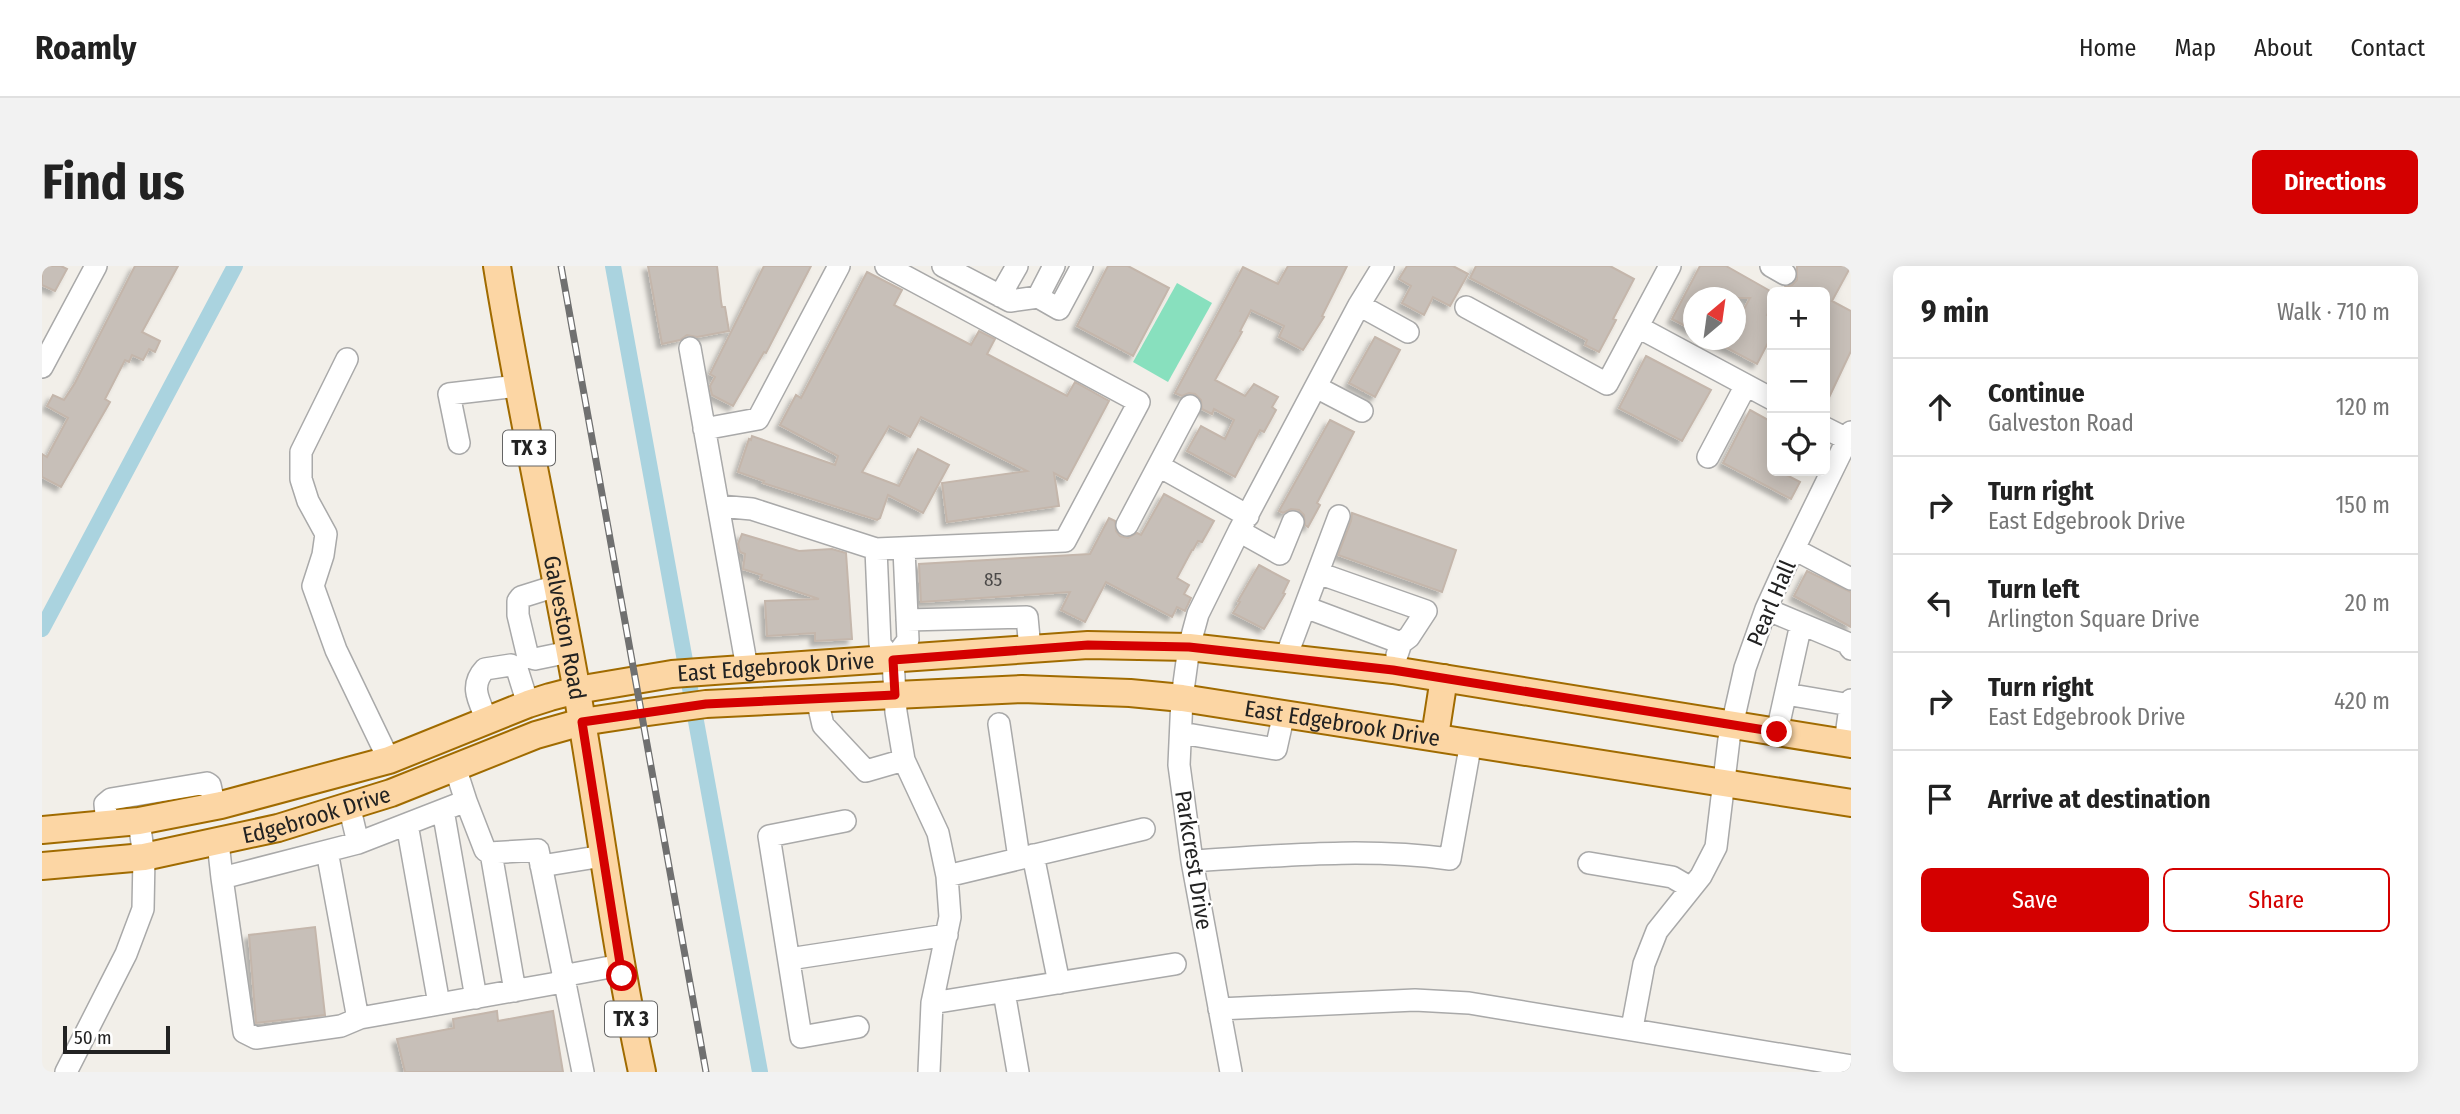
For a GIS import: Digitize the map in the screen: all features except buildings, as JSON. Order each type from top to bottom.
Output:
[{"type":"main road","name":"Galveston Road","points":[[496,266],[516,386],[577,690],[621,965],[642,1072]]},
{"type":"main road","name":"East Edgebrook Drive","points":[[577,690],[685,673],[747,668],[1088,645],[1189,647],[1393,670],[1848,743]]},
{"type":"main road","points":[[1435,736],[1444,678]]},
{"type":"main road","name":"East Edgebrook Drive","points":[[582,722],[706,704],[1022,689],[1130,693],[1182,698],[1435,736],[1851,803]]},
{"type":"main road","name":"Edgebrook Drive","points":[[42,830],[107,824],[150,810],[215,807],[389,760],[528,704],[577,690]]},
{"type":"main road","name":"Edgebrook Drive","points":[[42,866],[144,858],[278,828],[391,793],[536,735],[582,722]]},
{"type":"main road","points":[[341,773],[349,805]]},
{"type":"street","points":[[42,368],[96,266]]},
{"type":"street","points":[[704,429],[758,419],[839,266]]},
{"type":"street","points":[[719,506],[752,509],[876,550],[1065,541],[1139,402],[886,266]]},
{"type":"street","points":[[943,266],[1010,300],[1038,297],[1059,309],[1082,266]]},
{"type":"street","points":[[1000,296],[1017,266]]},
{"type":"street","points":[[1038,297],[1054,266]]},
{"type":"street","name":"Parkcrest Drive","points":[[1231,1072],[1192,861],[1179,765],[1182,698],[1189,647],[1198,614],[1244,523],[1359,305],[1383,266]]},
{"type":"street","points":[[1465,307],[1607,384],[1665,268]]},
{"type":"street","points":[[1359,305],[1408,332]]},
{"type":"street","points":[[1637,327],[1767,396]]},
{"type":"street","points":[[690,348],[747,668]]},
{"type":"street","points":[[347,359],[301,452],[301,479],[308,501],[326,534],[323,555],[313,586],[336,650],[389,760]]},
{"type":"street","points":[[1708,457],[1746,385]]},
{"type":"street","points":[[459,443],[450,394],[516,386]]},
{"type":"street","points":[[1316,387],[1362,411]]},
{"type":"street","points":[[1127,526],[1190,406]]},
{"type":"street","points":[[1830,430],[1849,436]]},
{"type":"street","name":"Pearl Hall","points":[[1632,1028],[1644,964],[1657,931],[1701,876],[1716,847],[1722,784],[1732,725],[1745,668],[1766,609],[1849,436]]},
{"type":"street","points":[[1159,466],[1244,523],[1280,554],[1293,522]]},
{"type":"street","points":[[1286,657],[1339,516]]},
{"type":"street","points":[[893,660],[908,640],[904,549]]},
{"type":"street","points":[[1794,549],[1851,579]]},
{"type":"street","points":[[876,550],[880,644],[893,660],[904,760],[939,833],[947,876],[950,917],[932,1003],[929,1072]]},
{"type":"street","points":[[1318,573],[1426,611],[1409,637],[1401,643],[1393,670]]},
{"type":"street","points":[[528,704],[518,601],[528,594],[556,586]]},
{"type":"street","points":[[1305,607],[1401,643]]},
{"type":"street","points":[[1766,609],[1847,643],[1851,649]]},
{"type":"street","points":[[907,620],[1027,617],[1030,649]]},
{"type":"street","points":[[961,619],[964,654]]},
{"type":"street","points":[[1777,732],[1801,624]]},
{"type":"street","points":[[487,720],[474,689],[485,669],[569,652]]},
{"type":"street","points":[[1786,694],[1851,703],[1848,743]]},
{"type":"street","points":[[817,699],[823,725],[866,771],[904,760]]},
{"type":"street","points":[[1181,733],[1276,749],[1284,713]]},
{"type":"street","points":[[999,724],[1026,857],[1059,983]]},
{"type":"street","points":[[1192,861],[1350,852],[1412,854],[1450,859],[1471,742]]},
{"type":"street","points":[[455,767],[485,850],[491,853],[538,850],[583,1072]]},
{"type":"street","points":[[222,878],[358,844],[466,801]]},
{"type":"street","points":[[349,805],[358,844]]},
{"type":"street","points":[[66,1072],[126,954],[143,909],[144,858],[150,810]]},
{"type":"street","points":[[443,810],[475,998]]},
{"type":"street","points":[[845,821],[769,835],[801,1037],[858,1027]]},
{"type":"street","points":[[407,824],[439,1004]]},
{"type":"street","points":[[947,876],[1144,828]]},
{"type":"street","points":[[218,842],[244,1032],[256,1038],[341,1026],[358,1018],[515,991],[621,965]]},
{"type":"street","points":[[327,851],[358,1018]]},
{"type":"street","points":[[491,853],[515,991]]},
{"type":"street","points":[[541,866],[603,856]]},
{"type":"street","points":[[1589,863],[1672,877],[1691,888]]},
{"type":"street","points":[[789,959],[947,935]]},
{"type":"street","points":[[932,1003],[1175,964]]},
{"type":"street","points":[[1004,992],[1018,1072]]},
{"type":"street","points":[[1219,1009],[1415,1000],[1469,1003],[1851,1066]]},
{"type":"green space","points":[[1177,283],[1212,303],[1168,382],[1133,362]]},
{"type":"waterway","points":[[42,629],[235,266]]},
{"type":"waterway","points":[[613,266],[760,1072]]},
{"type":"railway","points":[[561,266],[706,1072]]},
{"type":"route","points":[[622,976],[582,722],[706,704],[895,695],[893,660],[1088,645],[1189,647],[1393,670],[1777,732]]}]
